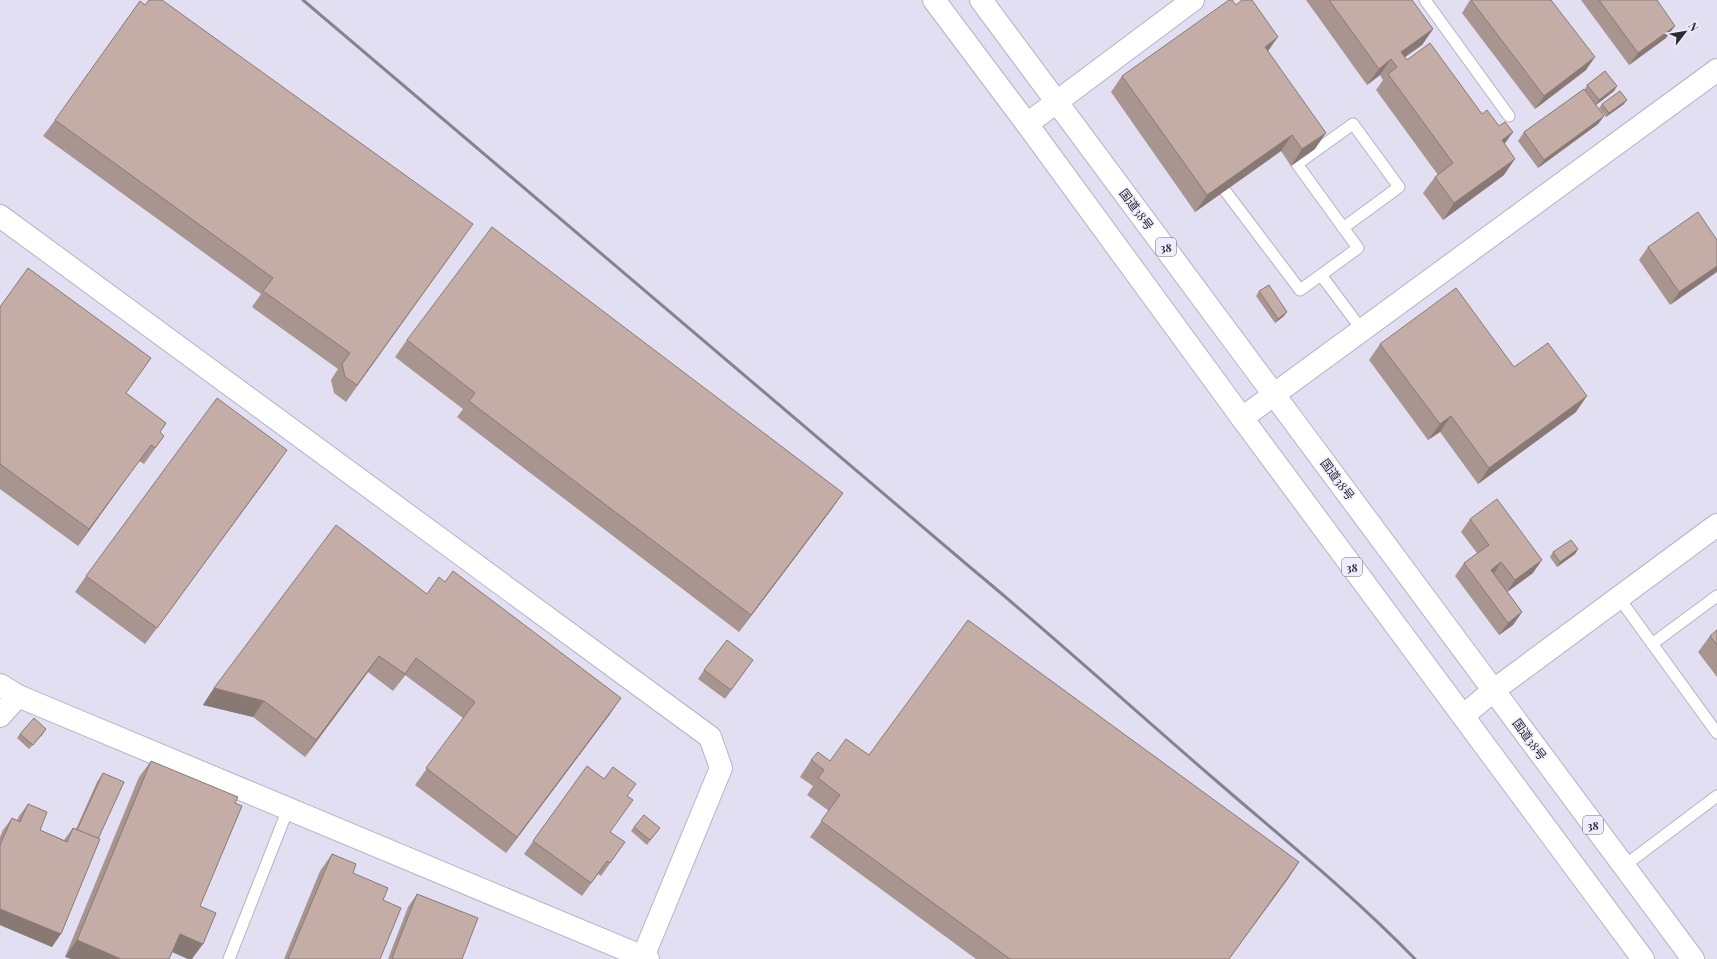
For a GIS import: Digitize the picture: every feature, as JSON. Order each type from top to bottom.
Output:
[{"type":"main road","name":"38","points":[[934,0],[1643,959]]},
{"type":"main road","name":"国道38号","points":[[981,0],[1693,959]]},
{"type":"main road","points":[[1027,124],[1193,0]]},
{"type":"main road","points":[[1242,418],[1717,70]]},
{"type":"main road","points":[[0,216],[710,736],[721,768],[645,958],[288,809],[9,690],[0,716]]},
{"type":"main road","points":[[1463,716],[1494,690],[1717,525]]},
{"type":"lane","points":[[1424,0],[1509,116]]},
{"type":"lane","points":[[1210,170],[1300,290],[1358,248],[1343,228],[1297,164],[1353,124],[1399,187],[1343,228]]},
{"type":"lane","points":[[1321,275],[1362,330]]},
{"type":"lane","points":[[1652,644],[1717,596]]},
{"type":"lane","points":[[1619,598],[1717,733]]},
{"type":"lane","points":[[1624,866],[1717,796]]},
{"type":"lane","points":[[229,959],[288,809]]},
{"type":"building","points":[[149,0],[162,0],[473,224],[357,385],[345,377],[342,364],[350,353],[263,291],[273,278],[55,120],[140,1],[145,5]]},
{"type":"building","points":[[1229,0],[1232,0],[1236,5],[1242,0],[1252,0],[1278,37],[1265,47],[1326,133],[1302,149],[1292,135],[1207,195],[1122,76]]},
{"type":"building","points":[[1329,0],[1412,0],[1433,29],[1401,52],[1407,60],[1430,43],[1482,114],[1487,110],[1499,126],[1505,122],[1513,132],[1502,140],[1515,159],[1454,203],[1435,177],[1453,163],[1388,74],[1397,67],[1391,59],[1379,69]]},
{"type":"building","points":[[1471,0],[1551,0],[1595,57],[1544,96]]},
{"type":"building","points":[[1599,0],[1657,0],[1675,26],[1638,53]]},
{"type":"building","points":[[1605,71],[1617,86],[1599,100],[1587,85]]},
{"type":"building","points":[[1584,89],[1604,116],[1544,160],[1524,132]]},
{"type":"building","points":[[1620,91],[1627,100],[1609,113],[1602,104]]},
{"type":"building","points":[[1698,212],[1717,240],[1717,266],[1679,292],[1648,247]]},
{"type":"building","points":[[492,227],[843,493],[751,615],[469,401],[475,393],[407,340]]},
{"type":"building","points":[[28,268],[151,358],[126,393],[166,423],[160,432],[164,436],[155,448],[151,445],[89,529],[0,464],[0,307]]},
{"type":"building","points":[[1269,285],[1287,312],[1278,319],[1259,291]]},
{"type":"building","points":[[1456,288],[1514,367],[1548,343],[1587,396],[1489,468],[1451,416],[1440,424],[1380,344]]},
{"type":"building","points":[[217,398],[287,450],[157,628],[86,576]]},
{"type":"building","points":[[1497,499],[1542,560],[1515,580],[1501,562],[1491,570],[1522,612],[1508,623],[1464,563],[1489,545],[1470,519]]},
{"type":"building","points":[[336,525],[427,594],[439,577],[445,582],[453,571],[621,698],[517,837],[426,768],[475,702],[416,658],[405,674],[379,656],[316,740],[264,701],[214,688]]},
{"type":"building","points":[[1571,540],[1578,549],[1560,562],[1553,552]]},
{"type":"building","points":[[968,620],[1299,862],[1229,959],[1010,959],[821,821],[840,795],[818,778],[824,770],[811,760],[818,752],[830,761],[846,739],[869,755]]},
{"type":"building","points":[[1717,630],[1717,645],[1710,636]]},
{"type":"building","points":[[727,640],[753,660],[731,690],[704,670]]},
{"type":"building","points":[[34,718],[46,729],[33,745],[20,734]]},
{"type":"building","points":[[151,761],[238,797],[235,803],[242,806],[200,906],[216,913],[203,944],[180,934],[169,959],[121,959],[77,940]]},
{"type":"building","points":[[587,766],[604,779],[613,767],[636,784],[627,796],[633,800],[610,832],[625,842],[610,863],[607,861],[591,883],[533,841]]},
{"type":"building","points":[[103,773],[124,782],[98,839],[77,830]]},
{"type":"building","points":[[28,804],[47,812],[40,830],[67,842],[73,828],[100,839],[61,934],[0,909],[0,845],[12,818],[20,822]]},
{"type":"building","points":[[644,815],[660,828],[650,840],[634,827]]},
{"type":"building","points":[[332,854],[356,864],[353,873],[388,888],[383,900],[401,908],[380,959],[288,959]]},
{"type":"building","points":[[417,894],[478,918],[462,959],[392,958]]},
{"type":"railway","points":[[303,0],[1032,620],[1316,866],[1415,959]]}]
